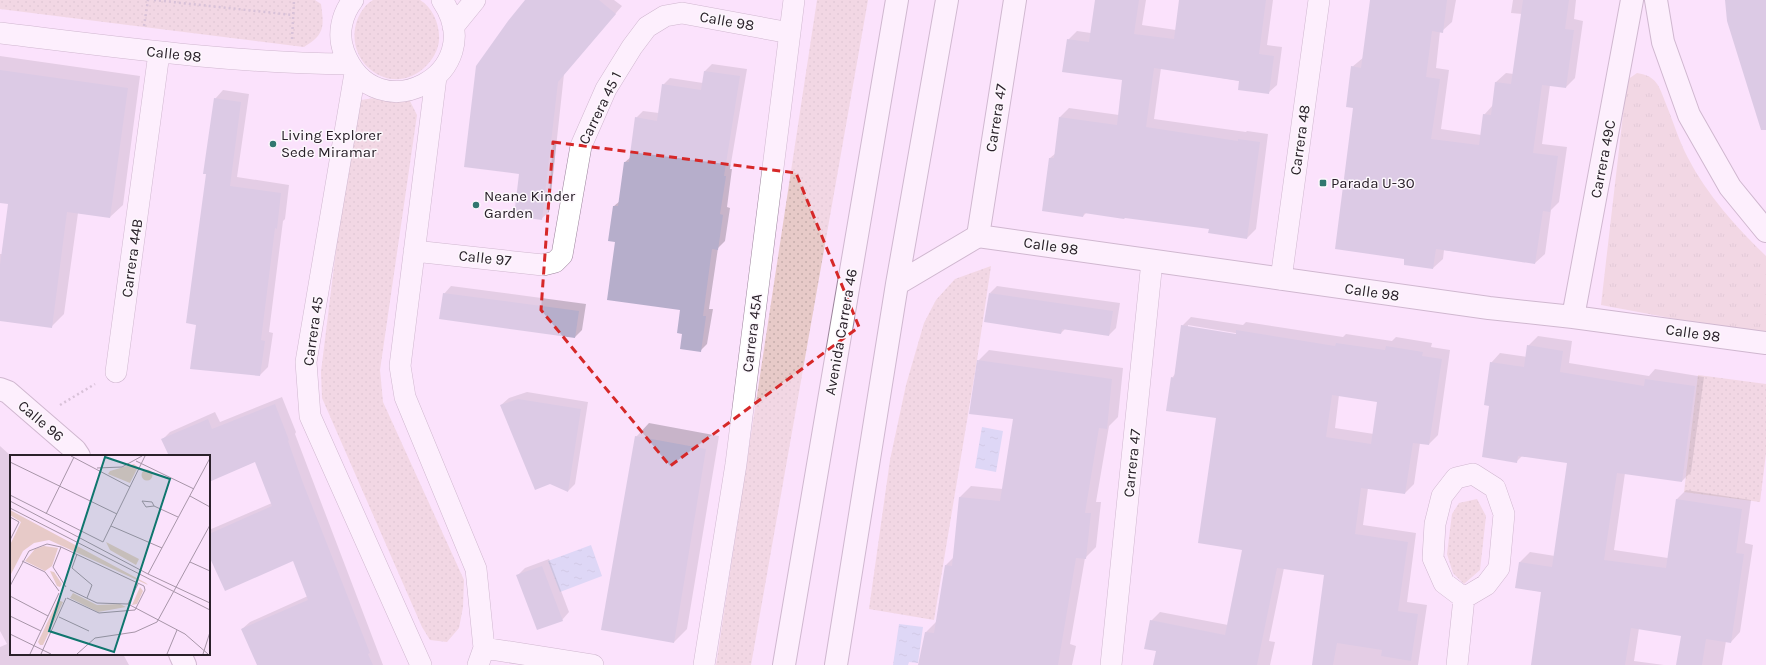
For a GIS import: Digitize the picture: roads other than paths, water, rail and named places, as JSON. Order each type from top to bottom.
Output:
[{"type":"street","points":[[353,0],[347,9],[341,27],[342,46],[352,69],[367,83],[380,90],[395,92],[410,91],[424,86],[436,77],[445,66],[451,54],[454,40],[454,27],[449,10],[442,0]]},
{"type":"street","points":[[454,27],[475,0]]},
{"type":"street","name":"Carrera 45A","points":[[704,665],[736,464],[794,0]]},
{"type":"street","name":"Avenida Carrera 46","points":[[784,665],[897,0]]},
{"type":"street","points":[[836,665],[897,284],[947,0]]},
{"type":"street","name":"Carrera 47","points":[[978,236],[1014,0]]},
{"type":"street","name":"Carrera 48","points":[[1280,279],[1318,0]]},
{"type":"street","name":"Carrera 49C","points":[[1573,317],[1632,0]]},
{"type":"street","points":[[1656,0],[1664,42],[1689,115],[1730,187],[1766,231]]},
{"type":"street","name":"Calle 98","points":[[664,16],[682,13],[790,33]]},
{"type":"street","name":"Carrera 45 1","points":[[555,262],[562,256],[581,146],[606,89],[632,47],[647,27],[664,16]]},
{"type":"street","name":"Calle 98","points":[[0,33],[159,53],[352,69]]},
{"type":"street","name":"Carrera 44B","points":[[116,372],[159,53]]},
{"type":"street","name":"Carrera 45","points":[[352,69],[306,362],[310,416],[421,665]]},
{"type":"street","points":[[436,77],[400,366],[405,397],[476,569],[481,656],[593,665]]},
{"type":"street","points":[[897,284],[978,236]]},
{"type":"street","name":"Calle 98","points":[[978,236],[1489,308],[1573,317],[1766,343]]},
{"type":"street","name":"Calle 97","points":[[414,251],[543,265],[555,262]]},
{"type":"street","name":"Carrera 47","points":[[1111,665],[1152,261]]},
{"type":"street","name":"Calle 96","points":[[0,389],[8,392],[75,450],[78,455]]},
{"type":"street","points":[[1473,474],[1495,488],[1504,514],[1499,568],[1486,585],[1464,598],[1444,583],[1433,558],[1435,524],[1442,496],[1456,478],[1473,474]]},
{"type":"street","points":[[1457,665],[1464,598]]},
{"type":"street","points":[[180,655],[185,665]]},
{"type":"water","points":[[982,427],[1003,431],[996,472],[975,468]]},
{"type":"water","points":[[591,545],[602,576],[560,592],[548,561]]},
{"type":"water","points":[[899,624],[923,627],[918,663],[909,662],[908,665],[893,665]]},
{"type":"place","name":"Living Explorer Sede Miramar","points":[[273,144]]},
{"type":"place","name":"Parada U-30","points":[[1323,183]]},
{"type":"place","name":"Neane Kinder Garden","points":[[476,205]]}]
